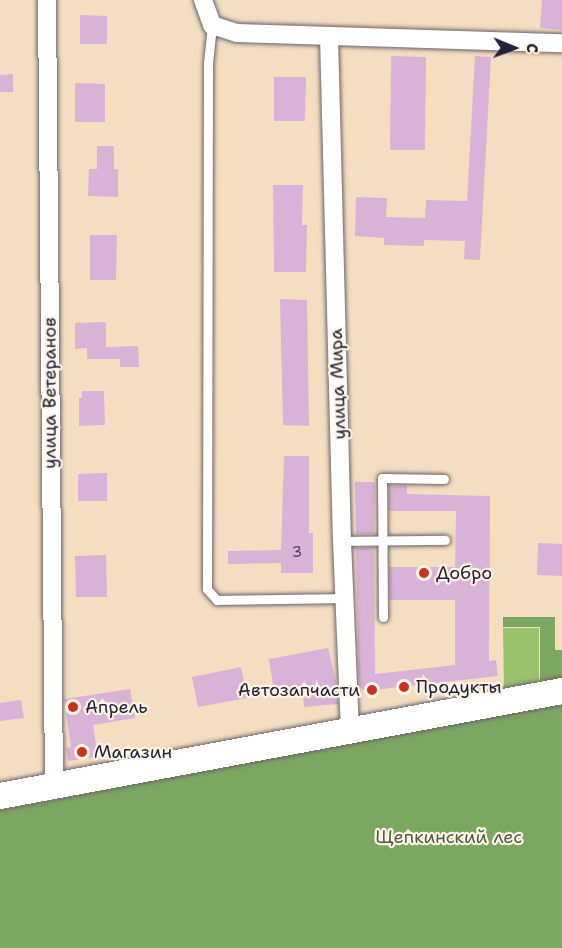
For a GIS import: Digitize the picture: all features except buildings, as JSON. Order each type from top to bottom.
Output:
[{"type":"main road","points":[[0,796],[562,691]]},
{"type":"street","name":"улица Ветеранов","points":[[46,0],[54,786]]},
{"type":"street","points":[[203,0],[212,25],[237,33],[562,43]]},
{"type":"street","name":"улица Мира","points":[[329,36],[342,541],[350,730]]},
{"type":"lane","points":[[212,25],[207,75],[207,589],[217,600],[345,598]]},
{"type":"lane","points":[[383,617],[382,478],[444,479]]},
{"type":"lane","points":[[342,541],[444,540]]},
{"type":"green space","points":[[503,617],[555,617],[555,650],[562,650],[562,681],[540,685],[540,627],[503,627]]},
{"type":"green space","points":[[503,628],[539,628],[539,685],[504,691]]},
{"type":"green space","name":"Щепкинский лес","points":[[562,702],[562,948],[0,948],[0,810]]},
{"type":"place","name":"Добро","points":[[424,573]]},
{"type":"place","name":"Продукты","points":[[404,687]]},
{"type":"place","name":"Автозапчасти","points":[[372,690]]},
{"type":"place","name":"Апрель","points":[[73,707]]},
{"type":"place","name":"Магазин","points":[[82,752]]}]
